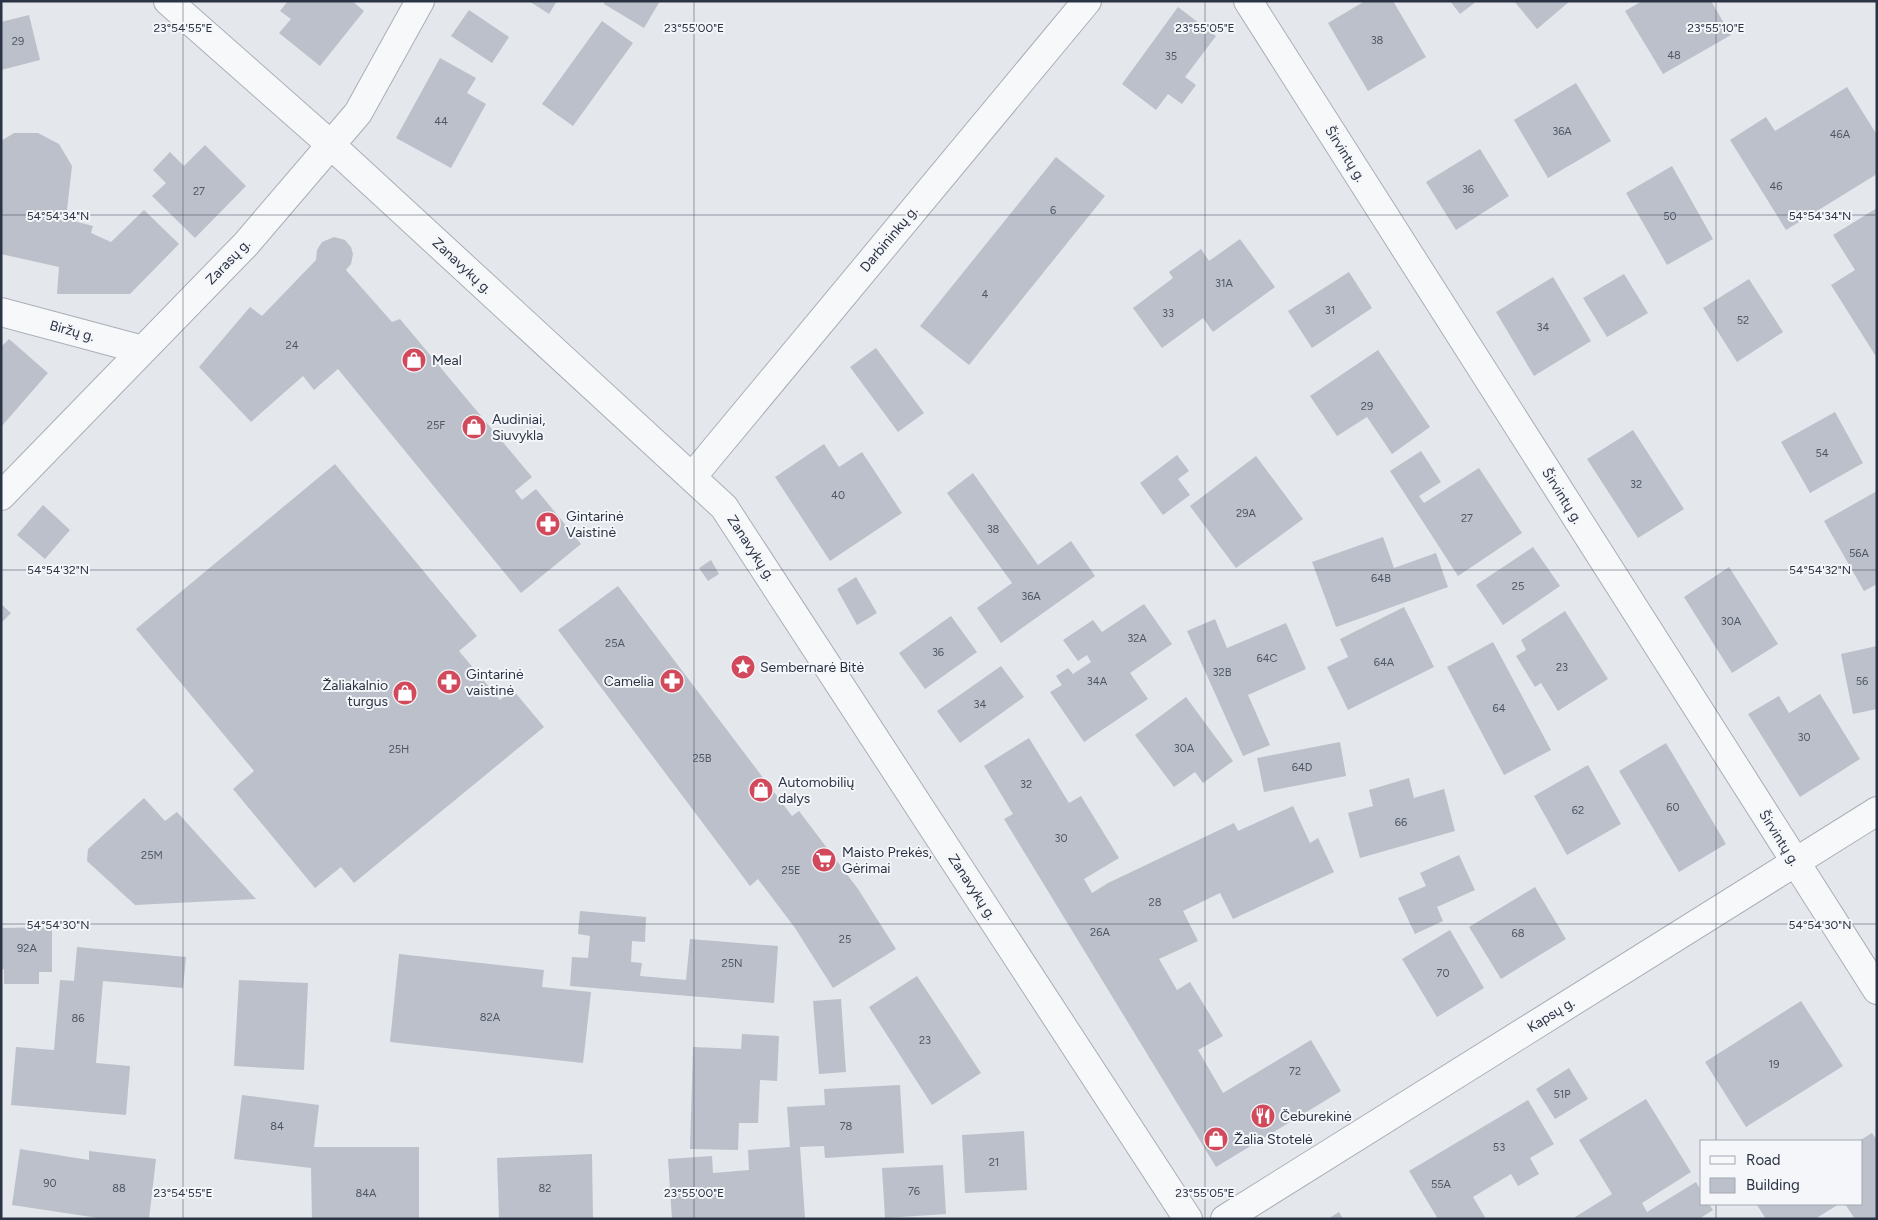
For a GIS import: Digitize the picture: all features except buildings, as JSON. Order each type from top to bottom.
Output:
[{"type":"street","name":"Zanavykų g.","points":[[168,1],[331,145],[724,507],[1188,1219]]},
{"type":"street","name":"Zarasų g.","points":[[1,496],[246,244],[331,145],[358,113],[420,1]]},
{"type":"street","name":"Darbininkų g.","points":[[692,477],[1087,1]]},
{"type":"street","name":"Širvintų g.","points":[[1248,1],[1877,990]]},
{"type":"street","name":"Biržų g.","points":[[1,312],[143,350]]},
{"type":"street","name":"Kapsų g.","points":[[1224,1219],[1877,811]]},
{"type":"place","name":"Meal","points":[[414,360]]},
{"type":"place","name":"Audiniai, Siuvykla","points":[[474,427]]},
{"type":"place","name":"Gintarinė Vaistinė","points":[[548,524]]},
{"type":"place","name":"Sembernarė Bitė","points":[[743,667]]},
{"type":"place","name":"Camelia","points":[[672,681]]},
{"type":"place","name":"Gintarinė vaistinė","points":[[449,682]]},
{"type":"place","name":"Žaliakalnio turgus","points":[[405,693]]},
{"type":"place","name":"Automobilių dalys","points":[[761,790]]},
{"type":"place","name":"Maisto Prekės, Gėrimai","points":[[824,860]]},
{"type":"place","name":"Čeburekinė","points":[[1263,1116]]},
{"type":"place","name":"Žalia Stotelė","points":[[1216,1139]]}]
